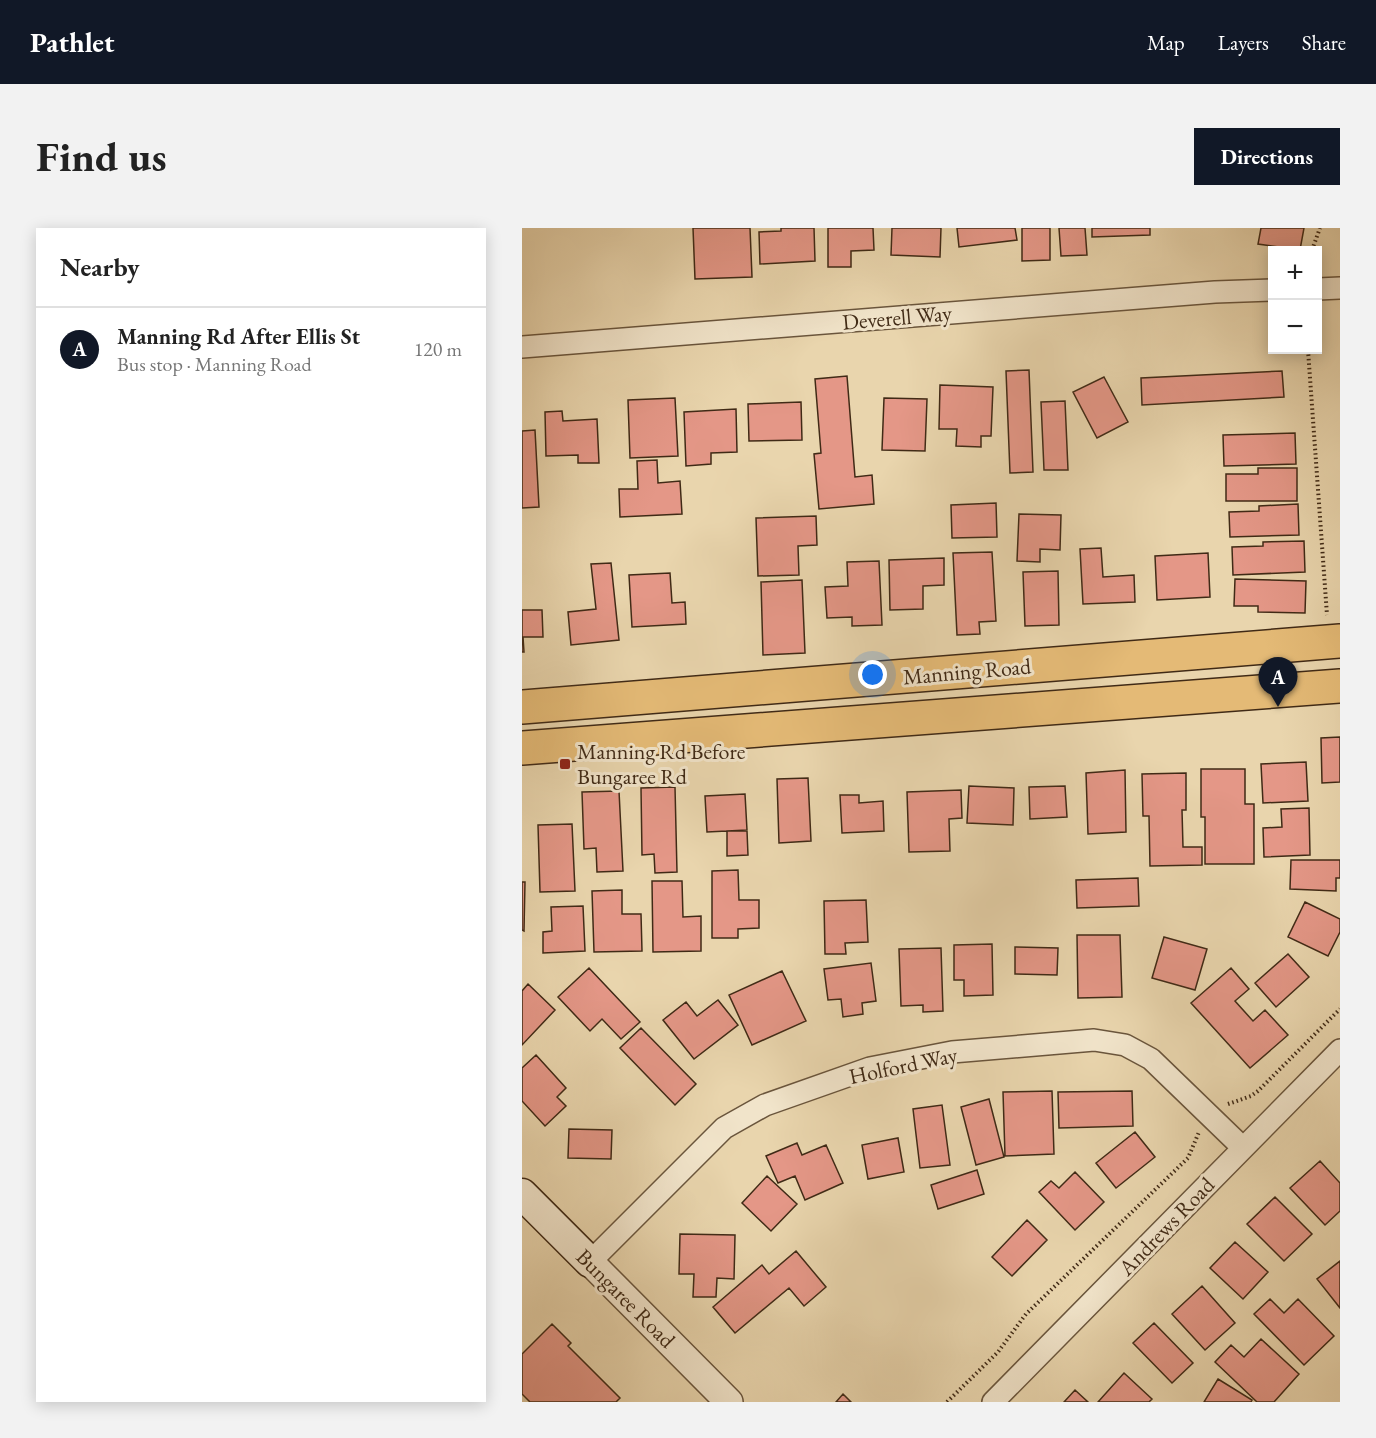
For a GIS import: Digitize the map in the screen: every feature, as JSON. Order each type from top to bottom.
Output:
[{"type":"main road","name":"Manning Road","points":[[522,707],[1334,629]]},
{"type":"main road","name":"Manning Road","points":[[522,748],[1340,686]]},
{"type":"main road","name":"Bungaree Road","points":[[522,1194],[590,1262]]},
{"type":"street","points":[[1322,289],[1340,288]]},
{"type":"street","name":"Deverell Way","points":[[522,347],[1191,293],[1268,290]]},
{"type":"street","name":"Holford Way","points":[[590,1262],[724,1128],[765,1105],[870,1068],[952,1052],[1094,1040],[1125,1044],[1151,1059],[1242,1147]]},
{"type":"street","name":"Andrews Road","points":[[993,1402],[1340,1050]]},
{"type":"street","name":"Bungaree Road","points":[[590,1262],[729,1402]]},
{"type":"path","points":[[1313,246],[1320,228]]},
{"type":"path","points":[[1308,354],[1334,629]]},
{"type":"path","points":[[947,1402],[998,1352],[1026,1314],[1188,1158],[1198,1132],[1211,1119],[1230,1103],[1251,1096],[1340,1009]]},
{"type":"building","points":[[693,228],[750,228],[752,277],[695,279]]},
{"type":"building","points":[[781,228],[814,228],[815,261],[760,264],[759,232],[781,231]]},
{"type":"building","points":[[828,228],[873,228],[874,250],[851,251],[851,267],[828,267]]},
{"type":"building","points":[[892,228],[941,228],[940,257],[891,255]]},
{"type":"building","points":[[957,228],[1015,228],[1017,240],[959,247]]},
{"type":"building","points":[[1022,228],[1050,228],[1050,260],[1022,261]]},
{"type":"building","points":[[1059,228],[1085,228],[1087,255],[1061,256]]},
{"type":"building","points":[[1092,228],[1150,228],[1150,235],[1092,237]]},
{"type":"building","points":[[1261,228],[1304,228],[1301,246],[1258,244]]},
{"type":"building","points":[[1029,370],[1033,472],[1010,473],[1006,371]]},
{"type":"building","points":[[1282,371],[1284,397],[1142,405],[1141,378]]},
{"type":"building","points":[[847,376],[855,477],[872,475],[874,504],[819,509],[814,454],[821,453],[815,379]]},
{"type":"building","points":[[1104,377],[1128,422],[1097,438],[1073,392]]},
{"type":"building","points":[[940,385],[993,387],[991,436],[981,436],[981,447],[956,446],[957,429],[939,429]]},
{"type":"building","points":[[675,398],[678,456],[630,458],[628,400]]},
{"type":"building","points":[[884,398],[927,399],[925,451],[882,450]]},
{"type":"building","points":[[1065,401],[1068,470],[1044,470],[1041,402]]},
{"type":"building","points":[[801,402],[802,440],[749,441],[748,404]]},
{"type":"building","points":[[736,409],[737,452],[711,453],[711,464],[686,466],[684,412]]},
{"type":"building","points":[[562,411],[563,421],[597,419],[599,463],[578,463],[578,455],[546,456],[545,412]]},
{"type":"building","points":[[535,430],[539,507],[522,508],[522,431]]},
{"type":"building","points":[[1295,433],[1296,464],[1224,466],[1223,435]]},
{"type":"building","points":[[657,460],[658,483],[680,481],[682,514],[620,517],[619,489],[638,489],[637,461]]},
{"type":"building","points":[[1258,468],[1297,468],[1297,501],[1226,501],[1226,474],[1258,474]]},
{"type":"building","points":[[996,503],[997,537],[952,538],[951,505]]},
{"type":"building","points":[[1298,504],[1299,535],[1230,537],[1229,512],[1259,511],[1259,506]]},
{"type":"building","points":[[1019,514],[1061,515],[1060,550],[1040,549],[1040,562],[1017,561]]},
{"type":"building","points":[[816,516],[817,545],[798,546],[799,575],[758,576],[756,518]]},
{"type":"building","points":[[1304,541],[1305,572],[1233,575],[1232,547],[1263,546],[1263,542]]},
{"type":"building","points":[[1101,548],[1103,577],[1134,575],[1135,602],[1083,604],[1080,549]]},
{"type":"building","points":[[992,552],[996,621],[979,622],[980,634],[957,635],[953,553]]},
{"type":"building","points":[[1208,553],[1210,597],[1157,600],[1155,556]]},
{"type":"building","points":[[944,558],[944,585],[923,586],[923,609],[890,610],[889,560]]},
{"type":"building","points":[[879,561],[882,625],[852,626],[852,617],[827,618],[825,587],[848,586],[847,562]]},
{"type":"building","points":[[611,563],[619,640],[571,645],[568,612],[596,609],[591,564]]},
{"type":"building","points":[[1058,571],[1059,625],[1025,626],[1023,572]]},
{"type":"building","points":[[670,573],[672,603],[685,602],[686,624],[632,627],[629,575]]},
{"type":"building","points":[[1235,579],[1306,581],[1305,613],[1258,612],[1258,606],[1234,606]]},
{"type":"building","points":[[802,580],[805,653],[763,655],[761,582]]},
{"type":"building","points":[[522,610],[542,610],[543,637],[523,637],[524,652],[522,652]]},
{"type":"building","points":[[1340,737],[1340,782],[1322,783],[1321,738]]},
{"type":"building","points":[[1306,762],[1308,801],[1263,803],[1261,764]]},
{"type":"building","points":[[1201,769],[1245,769],[1245,804],[1254,804],[1254,864],[1205,864],[1205,817],[1201,817]]},
{"type":"building","points":[[1125,770],[1126,832],[1088,834],[1086,773]]},
{"type":"building","points":[[1186,773],[1186,810],[1182,810],[1183,847],[1202,847],[1202,865],[1150,866],[1149,816],[1143,816],[1142,774]]},
{"type":"building","points":[[808,778],[811,841],[779,843],[777,779]]},
{"type":"building","points":[[969,786],[1014,788],[1013,825],[967,823]]},
{"type":"building","points":[[1065,786],[1067,817],[1030,819],[1029,787]]},
{"type":"building","points":[[675,787],[677,872],[655,873],[654,854],[642,855],[641,788]]},
{"type":"building","points":[[961,790],[962,818],[949,819],[950,851],[909,852],[907,792]]},
{"type":"building","points":[[619,791],[623,871],[597,872],[596,848],[584,849],[582,792]]},
{"type":"building","points":[[745,794],[747,830],[707,832],[705,796]]},
{"type":"building","points":[[840,795],[859,795],[859,803],[883,801],[884,831],[842,833]]},
{"type":"building","points":[[1309,808],[1310,855],[1264,857],[1263,828],[1282,827],[1281,809]]},
{"type":"building","points":[[572,824],[575,891],[540,892],[538,825]]},
{"type":"building","points":[[727,831],[747,831],[748,855],[727,856]]},
{"type":"building","points":[[1291,860],[1340,860],[1340,878],[1336,878],[1336,891],[1290,889]]},
{"type":"building","points":[[738,870],[739,900],[759,900],[759,928],[738,929],[738,938],[712,938],[712,871]]},
{"type":"building","points":[[1138,878],[1139,906],[1077,908],[1076,880]]},
{"type":"building","points":[[652,881],[682,881],[683,917],[701,916],[701,951],[653,952]]},
{"type":"building","points":[[522,882],[525,882],[524,931],[522,930]]},
{"type":"building","points":[[622,890],[622,914],[641,914],[642,951],[594,952],[592,891]]},
{"type":"building","points":[[866,900],[868,942],[845,943],[846,954],[825,954],[824,901]]},
{"type":"building","points":[[1305,902],[1340,919],[1340,932],[1328,956],[1288,937]]},
{"type":"building","points":[[583,906],[585,951],[543,953],[543,932],[552,931],[551,907]]},
{"type":"building","points":[[1077,935],[1120,935],[1122,997],[1078,998]]},
{"type":"building","points":[[1164,937],[1207,949],[1195,990],[1152,978]]},
{"type":"building","points":[[992,944],[993,995],[964,996],[964,980],[954,980],[954,945]]},
{"type":"building","points":[[1015,947],[1058,948],[1057,975],[1015,974]]},
{"type":"building","points":[[941,948],[943,1011],[923,1012],[923,1005],[901,1006],[899,949]]},
{"type":"building","points":[[1288,954],[1309,977],[1276,1007],[1255,983]]},
{"type":"building","points":[[871,963],[876,1001],[862,1003],[863,1014],[843,1017],[841,999],[828,1000],[824,969]]},
{"type":"building","points":[[589,968],[640,1022],[621,1039],[602,1019],[590,1031],[558,997]]},
{"type":"building","points":[[1231,968],[1249,989],[1235,1001],[1253,1021],[1265,1010],[1288,1035],[1250,1068],[1191,1003]]},
{"type":"building","points":[[782,971],[806,1021],[752,1045],[729,995]]},
{"type":"building","points":[[528,984],[555,1010],[522,1045],[522,991]]},
{"type":"building","points":[[718,1000],[738,1025],[694,1059],[663,1020],[686,1002],[697,1016]]},
{"type":"building","points":[[641,1028],[696,1084],[675,1105],[620,1048]]},
{"type":"building","points":[[536,1055],[566,1088],[557,1097],[566,1106],[545,1126],[522,1101],[522,1068]]},
{"type":"building","points":[[1052,1091],[1054,1154],[1005,1156],[1003,1092]]},
{"type":"building","points":[[1132,1091],[1133,1126],[1059,1128],[1058,1092]]},
{"type":"building","points":[[989,1099],[1004,1157],[976,1165],[961,1107]]},
{"type":"building","points":[[942,1105],[950,1165],[920,1168],[913,1109]]},
{"type":"building","points":[[569,1129],[612,1130],[611,1159],[568,1158]]},
{"type":"building","points":[[1135,1132],[1155,1157],[1116,1188],[1096,1163]]},
{"type":"building","points":[[898,1138],[904,1172],[868,1179],[862,1145]]},
{"type":"building","points":[[797,1143],[802,1155],[826,1145],[843,1183],[805,1200],[795,1176],[778,1183],[766,1156]]},
{"type":"building","points":[[1320,1161],[1340,1183],[1340,1211],[1325,1225],[1290,1188]]},
{"type":"building","points":[[977,1170],[984,1194],[938,1209],[931,1185]]},
{"type":"building","points":[[1075,1172],[1104,1202],[1075,1230],[1039,1192],[1051,1181],[1059,1188]]},
{"type":"building","points":[[767,1176],[797,1204],[771,1231],[742,1203]]},
{"type":"building","points":[[1275,1197],[1312,1234],[1284,1261],[1247,1224]]},
{"type":"building","points":[[1027,1220],[1047,1240],[1012,1276],[992,1257]]},
{"type":"building","points":[[680,1234],[735,1235],[734,1279],[717,1278],[716,1297],[693,1297],[694,1274],[679,1274]]},
{"type":"building","points":[[1235,1242],[1268,1272],[1243,1299],[1210,1268]]},
{"type":"building","points":[[796,1251],[826,1287],[804,1306],[789,1288],[735,1333],[713,1307],[762,1265],[769,1274]]},
{"type":"building","points":[[1340,1261],[1340,1308],[1317,1279]]},
{"type":"building","points":[[1202,1286],[1235,1323],[1205,1350],[1172,1314]]},
{"type":"building","points":[[1270,1299],[1284,1313],[1298,1299],[1334,1336],[1304,1365],[1254,1314]]},
{"type":"building","points":[[1154,1323],[1193,1363],[1172,1383],[1133,1343]]},
{"type":"building","points":[[552,1324],[571,1343],[568,1346],[620,1398],[616,1402],[530,1402],[522,1394],[522,1354]]},
{"type":"building","points":[[1261,1339],[1299,1374],[1274,1402],[1257,1402],[1215,1362],[1231,1345],[1244,1357]]},
{"type":"building","points":[[1124,1373],[1152,1399],[1149,1402],[1098,1402]]},
{"type":"building","points":[[1218,1379],[1252,1400],[1251,1402],[1204,1402]]},
{"type":"building","points":[[1075,1390],[1088,1402],[1064,1402]]},
{"type":"building","points":[[843,1394],[851,1402],[836,1402]]},
{"type":"place","name":"Manning Rd After Ellis St","points":[[1278,707]]},
{"type":"place","name":"Manning Rd Before Bungaree Rd","points":[[565,764]]}]
